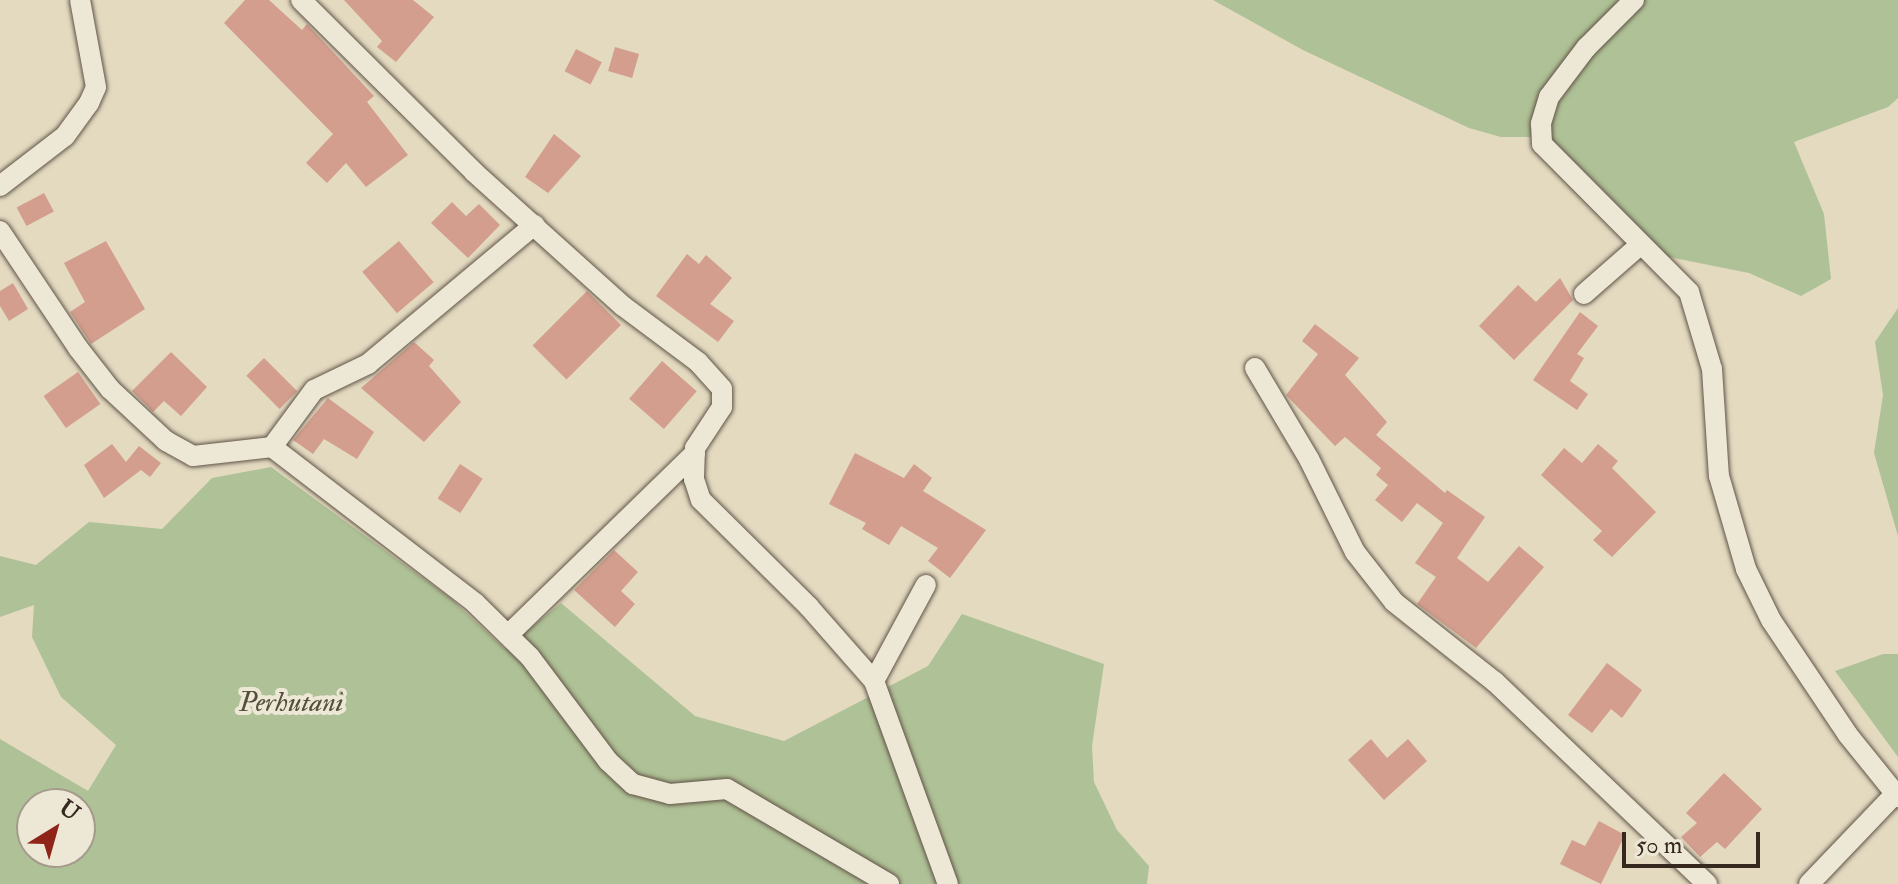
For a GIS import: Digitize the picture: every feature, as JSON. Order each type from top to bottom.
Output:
[{"type":"street","points":[[0,186],[65,136],[89,103],[96,87],[80,0]]},
{"type":"street","points":[[301,0],[413,114],[623,306],[698,362],[722,389],[722,407],[695,453],[508,635]]},
{"type":"street","points":[[1634,0],[1558,85],[1541,124],[1542,144],[1689,292],[1703,325],[1712,369],[1719,476],[1746,569],[1771,620],[1896,796],[1809,884]]},
{"type":"street","points":[[272,447],[314,390],[368,364],[534,225]]},
{"type":"street","points":[[0,231],[78,348],[110,389],[166,441],[193,456],[272,447],[475,603],[508,635],[608,761],[633,784],[670,794],[727,789],[889,884]]},
{"type":"street","points":[[1584,294],[1640,245]]},
{"type":"street","points":[[1255,368],[1309,459],[1355,552],[1394,602],[1495,682],[1707,884]]},
{"type":"street","points":[[695,453],[701,500],[809,607],[874,681],[948,884]]},
{"type":"street","points":[[874,681],[926,585]]},
{"type":"green space","points":[[1213,0],[1898,0],[1898,98],[1888,107],[1794,142],[1824,214],[1831,279],[1801,296],[1749,273],[1664,256],[1548,137],[1501,137],[1469,128],[1303,50]]},
{"type":"green space","points":[[1898,308],[1898,536],[1874,453],[1883,395],[1875,342]]},
{"type":"green space","name":"Perhutani","points":[[271,467],[450,598],[505,649],[561,603],[695,716],[784,741],[928,666],[962,614],[1104,664],[1092,746],[1094,782],[1117,830],[1149,866],[1147,884],[0,884],[0,739],[83,788],[16,788],[16,868],[96,868],[96,788],[90,788],[116,745],[61,697],[32,637],[34,605],[0,617],[0,556],[36,565],[89,522],[162,529],[212,478]]},
{"type":"green space","points":[[1883,654],[1898,654],[1898,757],[1835,671]]},
{"type":"building","points":[[245,0],[269,0],[302,30],[307,24],[374,96],[367,102],[408,155],[366,187],[346,163],[327,183],[306,163],[333,134],[224,23]]},
{"type":"building","points":[[344,0],[413,0],[434,17],[396,62],[377,47],[382,41]]},
{"type":"building","points":[[615,47],[639,54],[632,78],[608,71]]},
{"type":"building","points":[[576,49],[602,62],[590,84],[565,71]]},
{"type":"building","points":[[554,134],[581,156],[548,193],[525,177]]},
{"type":"building","points":[[44,193],[54,212],[26,226],[17,208]]},
{"type":"building","points":[[452,202],[466,216],[479,204],[500,225],[468,258],[431,223]]},
{"type":"building","points":[[106,241],[145,309],[91,344],[70,312],[85,302],[64,263]]},
{"type":"building","points":[[399,241],[434,282],[397,313],[362,272]]},
{"type":"building","points":[[687,254],[699,264],[706,255],[732,278],[710,304],[734,321],[718,342],[656,296]]},
{"type":"building","points":[[1560,278],[1573,300],[1514,360],[1479,326],[1518,285],[1536,302]]},
{"type":"building","points":[[13,283],[28,309],[9,321],[0,306],[0,291]]},
{"type":"building","points":[[587,291],[621,325],[566,379],[533,345]]},
{"type":"building","points":[[1580,312],[1598,326],[1577,354],[1584,358],[1570,381],[1588,394],[1577,410],[1533,380]]},
{"type":"building","points":[[1315,324],[1359,358],[1345,375],[1387,422],[1376,435],[1445,493],[1447,490],[1485,517],[1457,558],[1488,582],[1519,546],[1544,567],[1476,648],[1417,604],[1436,577],[1415,563],[1443,523],[1417,503],[1402,522],[1375,500],[1388,485],[1376,475],[1381,468],[1345,437],[1335,446],[1286,395],[1318,354],[1302,341]]},
{"type":"building","points":[[414,342],[434,360],[429,366],[461,402],[424,442],[361,388]]},
{"type":"building","points":[[171,352],[207,387],[181,416],[164,401],[153,412],[132,391]]},
{"type":"building","points":[[264,358],[297,391],[280,409],[246,376]]},
{"type":"building","points":[[662,361],[697,391],[664,429],[629,399]]},
{"type":"building","points":[[78,372],[100,404],[66,428],[44,396]]},
{"type":"building","points":[[328,398],[374,432],[357,459],[324,439],[313,454],[293,440]]},
{"type":"building","points":[[112,444],[126,462],[139,446],[161,463],[150,477],[141,470],[104,498],[84,465]]},
{"type":"building","points":[[1598,444],[1618,461],[1612,468],[1656,512],[1612,557],[1593,540],[1602,531],[1541,475],[1564,448],[1582,463]]},
{"type":"building","points":[[855,453],[904,478],[914,464],[932,478],[923,491],[986,530],[950,578],[928,561],[938,548],[901,526],[889,545],[862,529],[866,523],[829,504]]},
{"type":"building","points":[[460,464],[483,479],[460,513],[438,498]]},
{"type":"building","points":[[614,550],[638,572],[621,591],[635,604],[615,627],[574,590]]},
{"type":"building","points":[[1607,663],[1642,690],[1622,718],[1611,709],[1592,733],[1568,715]]},
{"type":"building","points":[[1371,739],[1387,758],[1408,739],[1427,761],[1384,800],[1348,760]]},
{"type":"building","points":[[1724,773],[1762,809],[1725,849],[1717,842],[1700,857],[1681,837],[1697,823],[1686,813]]},
{"type":"building","points":[[1599,821],[1625,835],[1601,884],[1560,864],[1572,840],[1585,846]]}]
